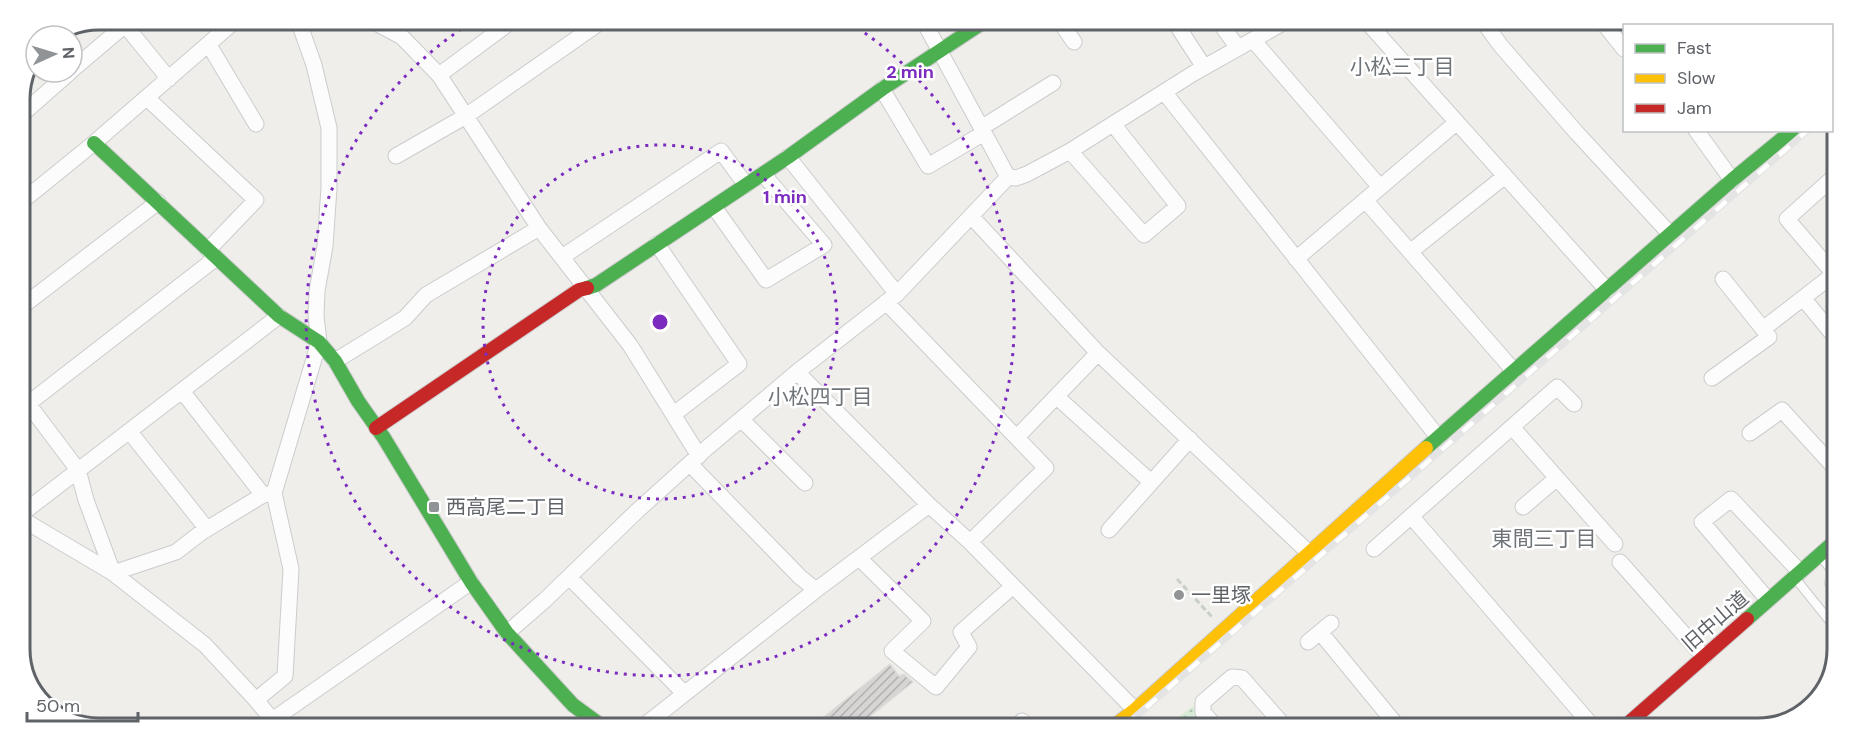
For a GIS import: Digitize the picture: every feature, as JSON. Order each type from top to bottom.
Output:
[{"type":"street","points":[[84,60],[119,30]]},
{"type":"street","points":[[129,30],[169,79]]},
{"type":"street","points":[[30,189],[94,143],[225,30]]},
{"type":"street","points":[[113,573],[176,552],[207,529],[268,494],[319,342],[316,316],[317,291],[325,246],[329,188],[328,128],[314,65],[302,30]]},
{"type":"street","points":[[389,30],[402,37],[439,75],[539,228],[630,345],[674,414],[694,460],[800,577],[816,590]]},
{"type":"street","points":[[439,75],[496,30]]},
{"type":"street","points":[[396,156],[466,116],[589,30]]},
{"type":"street","points":[[930,30],[1008,177]]},
{"type":"street","points":[[376,428],[579,290],[596,285],[714,207],[882,89],[972,30]]},
{"type":"street","points":[[1066,30],[1074,42]]},
{"type":"street","points":[[1180,30],[1203,67]]},
{"type":"street","points":[[1225,30],[1238,48]]},
{"type":"street","points":[[1008,177],[1016,178],[1027,174],[1070,151],[1203,67],[1268,30]]},
{"type":"street","points":[[1374,30],[1607,290]]},
{"type":"street","points":[[1489,30],[1576,132],[1670,234]]},
{"type":"street","points":[[1609,30],[1623,48]]},
{"type":"street","points":[[1252,40],[1380,187]]},
{"type":"street","points":[[208,45],[256,124]]},
{"type":"street","points":[[882,89],[928,166],[1053,83]]},
{"type":"street","points":[[30,107],[56,84]]},
{"type":"street","points":[[1164,92],[1438,437]]},
{"type":"street","points":[[30,396],[212,254],[256,200],[147,98]]},
{"type":"street","points":[[1296,259],[1456,122]]},
{"type":"street","points":[[1070,151],[1144,235],[1178,206],[1113,124]]},
{"type":"street","points":[[1697,132],[1732,180]]},
{"type":"street","points":[[1124,718],[1438,437],[1732,180],[1791,132]]},
{"type":"street","points":[[94,143],[279,316],[319,342],[335,362],[471,582],[507,633],[573,705],[591,718]]},
{"type":"street","points":[[562,257],[721,151],[746,185]]},
{"type":"street","points":[[788,157],[892,298],[1046,468],[970,542]]},
{"type":"street","points":[[714,207],[766,280],[824,245],[763,174]]},
{"type":"street","points":[[1410,252],[1505,176]]},
{"type":"street","points":[[507,633],[637,511],[741,419],[892,298],[1008,177]]},
{"type":"street","points":[[1827,182],[1787,219],[1827,265]]},
{"type":"street","points":[[1365,200],[1514,371]]},
{"type":"street","points":[[30,300],[158,202]]},
{"type":"street","points":[[971,216],[1098,353],[1309,553]]},
{"type":"street","points":[[335,362],[405,318],[426,295],[539,228]]},
{"type":"street","points":[[657,244],[738,364],[674,414]]},
{"type":"street","points":[[1712,378],[1768,337],[1723,279]]},
{"type":"street","points":[[1763,329],[1827,280]]},
{"type":"street","points":[[1803,298],[1827,327]]},
{"type":"street","points":[[30,508],[279,316]]},
{"type":"street","points":[[1017,437],[1098,353]]},
{"type":"street","points":[[797,372],[929,505],[970,542],[1135,710]]},
{"type":"street","points":[[1374,549],[1557,387],[1574,404]]},
{"type":"street","points":[[182,391],[268,494],[291,569],[285,676],[256,700]]},
{"type":"street","points":[[1057,397],[1151,482]]},
{"type":"street","points":[[1750,433],[1782,410],[1827,459]]},
{"type":"street","points":[[30,412],[78,470],[86,501],[113,573]]},
{"type":"street","points":[[741,419],[805,483]]},
{"type":"street","points":[[1512,426],[1615,544]]},
{"type":"street","points":[[129,431],[207,529]]},
{"type":"street","points":[[1109,530],[1190,439]]},
{"type":"street","points":[[1523,507],[1557,478]]},
{"type":"street","points":[[1768,600],[1702,522],[1731,499],[1797,574]]},
{"type":"street","points":[[654,718],[816,590],[929,505]]},
{"type":"street","points":[[1411,516],[1585,718]]},
{"type":"street","points":[[30,522],[113,573],[205,645],[256,700],[269,718]]},
{"type":"street","name":"旧中山道","points":[[1634,718],[1827,548]]},
{"type":"street","points":[[859,558],[923,621],[892,651],[936,687],[969,647],[961,632],[1013,586]]},
{"type":"street","points":[[1620,562],[1704,657]]},
{"type":"street","points":[[568,577],[684,693]]},
{"type":"street","points":[[278,718],[471,582]]},
{"type":"street","points":[[1319,632],[1391,718]]},
{"type":"street","points":[[1209,718],[1203,711],[1203,702],[1232,677],[1242,678],[1277,718]]},
{"type":"lane","points":[[1819,555],[1827,565]]},
{"type":"lane","points":[[1797,574],[1827,617]]},
{"type":"path","points":[[1177,579],[1224,630]]},
{"type":"green space","points":[[1193,706],[1201,716],[1198,718],[1177,718]]},
{"type":"building","points":[[890,664],[899,676],[904,674],[913,682],[868,718],[823,718]]},
{"type":"railway","points":[[1134,718],[1806,132]]},
{"type":"traffic: fast","points":[[587,288],[596,285],[788,157],[882,89],[971,30]]},
{"type":"traffic: fast","points":[[1426,448],[1732,180],[1791,132]]},
{"type":"traffic: fast","points":[[94,143],[279,316],[319,342],[335,361],[471,582],[507,633],[573,705],[591,718]]},
{"type":"traffic: fast","points":[[1747,619],[1827,548]]},
{"type":"traffic: slow","points":[[1124,718],[1426,448]]},
{"type":"traffic: jam","points":[[376,428],[579,290],[587,288]]},
{"type":"traffic: jam","points":[[1634,718],[1747,619]]},
{"type":"place","name":"西高尾二丁目","points":[[434,507]]},
{"type":"place","name":"一里塚","points":[[1179,595]]},
{"type":"district","name":"小松三丁目","points":[[1402,67]]},
{"type":"district","name":"小松四丁目","points":[[820,397]]},
{"type":"district","name":"東間三丁目","points":[[1544,539]]}]
